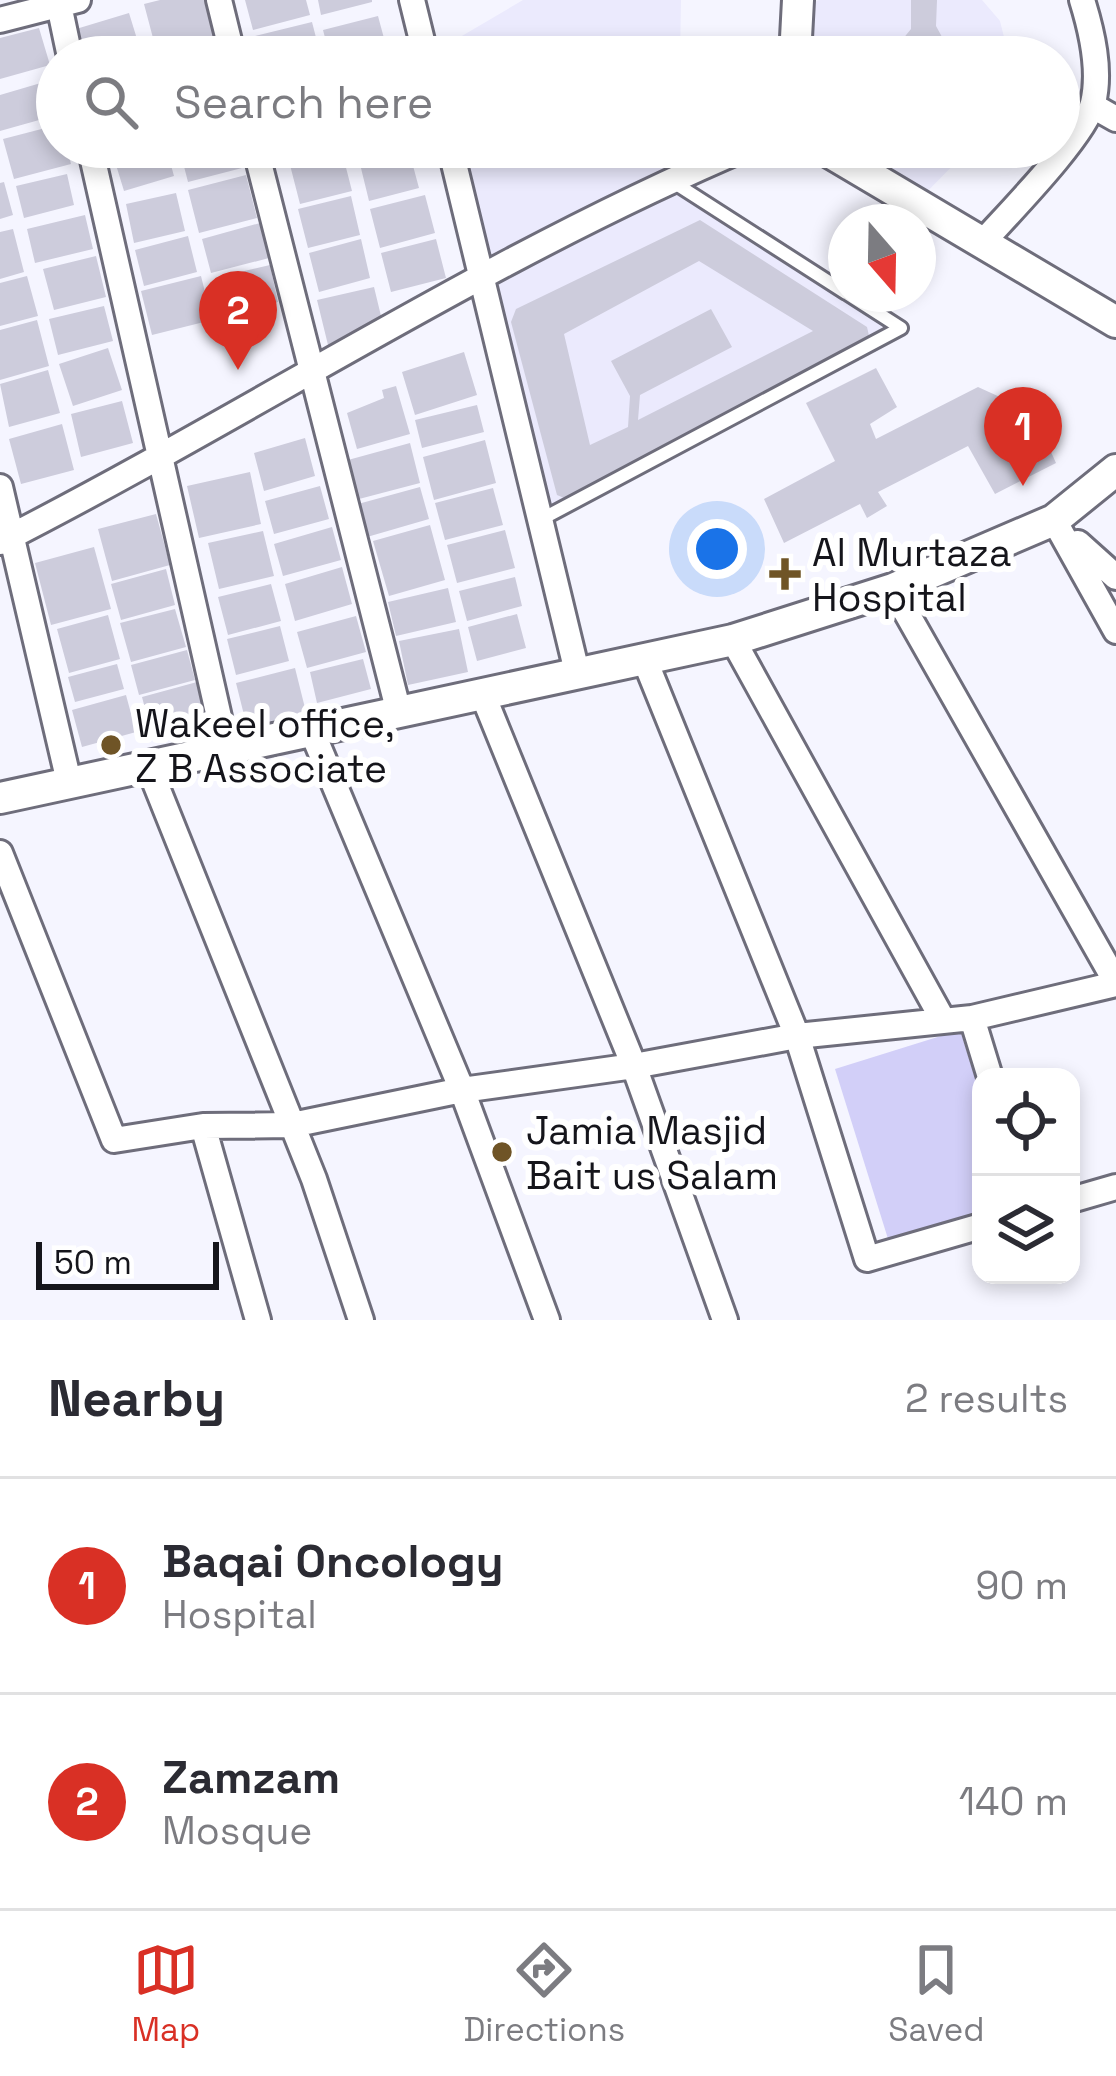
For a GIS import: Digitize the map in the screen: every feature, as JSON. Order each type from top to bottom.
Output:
[{"type":"street","points":[[219,0],[228,36]]},
{"type":"street","points":[[412,0],[421,36]]},
{"type":"street","points":[[796,36],[798,0]]},
{"type":"street","points":[[1080,124],[1093,106],[1094,39],[1082,0]]},
{"type":"street","points":[[0,20],[65,2],[68,36]]},
{"type":"street","points":[[1093,106],[1116,119]]},
{"type":"street","points":[[95,168],[226,748]]},
{"type":"street","points":[[260,168],[398,709]]},
{"type":"street","points":[[455,168],[577,672]]},
{"type":"street","points":[[6,539],[310,369],[698,168]]},
{"type":"street","points":[[856,168],[1116,322]]},
{"type":"street","points":[[981,244],[1048,168]]},
{"type":"street","points":[[0,798],[733,640],[893,589],[1054,520],[1116,470]]},
{"type":"street","points":[[0,487],[6,539],[69,782]]},
{"type":"street","points":[[1054,520],[1116,577]]},
{"type":"street","points":[[1054,520],[1116,631]]},
{"type":"street","points":[[0,854],[114,1141],[203,1126],[292,1125],[462,1090],[634,1066],[797,1036],[972,1018],[1116,983],[893,589]]},
{"type":"street","points":[[733,640],[943,1020]]},
{"type":"street","points":[[644,658],[797,1036],[867,1259],[972,1229]]},
{"type":"street","points":[[483,695],[634,1066],[724,1320]]},
{"type":"street","points":[[311,729],[462,1090],[547,1320]]},
{"type":"street","points":[[148,765],[292,1125],[361,1320]]},
{"type":"street","points":[[972,1018],[987,1068]]},
{"type":"street","points":[[203,1126],[258,1320]]},
{"type":"street","points":[[1080,1197],[1116,1187]]},
{"type":"lane","points":[[670,180],[828,281]]},
{"type":"lane","points":[[538,521],[902,328],[877,312]]},
{"type":"shaded area","points":[[523,0],[681,0],[680,36],[462,36]]},
{"type":"shaded area","points":[[819,0],[982,0],[1000,21],[1004,36],[796,36],[797,10]]},
{"type":"shaded area","points":[[455,168],[678,168],[672,180],[828,281],[828,312],[876,312],[901,328],[538,521]]},
{"type":"shaded area","points":[[856,168],[950,168],[915,204]]},
{"type":"shaded area","points":[[960,1030],[972,1068],[972,1216],[889,1242],[835,1069]]},
{"type":"building","points":[[204,0],[213,36],[152,36],[144,4]]},
{"type":"building","points":[[245,0],[306,0],[310,15],[253,30]]},
{"type":"building","points":[[318,0],[372,0],[372,2],[321,15]]},
{"type":"building","points":[[911,0],[937,0],[936,26],[941,36],[905,36],[911,29]]},
{"type":"building","points":[[129,13],[136,36],[78,36],[76,29]]},
{"type":"building","points":[[378,16],[383,36],[325,36],[323,30]]},
{"type":"building","points":[[312,22],[316,36],[255,36]]},
{"type":"building","points":[[39,28],[36,69],[0,79],[0,38]]},
{"type":"building","points":[[36,84],[36,121],[0,131],[0,95]]},
{"type":"building","points":[[36,130],[36,168],[56,168],[14,179],[3,139]]},
{"type":"building","points":[[117,168],[172,168],[174,176],[124,191]]},
{"type":"building","points":[[184,168],[242,168],[188,182]]},
{"type":"building","points":[[291,168],[346,168],[352,191],[300,204]]},
{"type":"building","points":[[361,168],[414,168],[419,188],[369,201]]},
{"type":"building","points":[[67,174],[74,205],[24,218],[16,186]]},
{"type":"building","points":[[246,175],[257,218],[199,233],[188,190]]},
{"type":"building","points":[[4,182],[13,215],[0,219],[0,183]]},
{"type":"building","points":[[176,193],[185,231],[134,243],[126,204]]},
{"type":"building","points":[[425,195],[435,233],[380,248],[370,209]]},
{"type":"building","points":[[351,196],[360,235],[308,248],[298,209]]},
{"type":"building","points":[[85,215],[93,249],[35,263],[27,229]]},
{"type":"building","points":[[700,220],[828,302],[828,312],[844,312],[867,327],[870,340],[569,500],[557,495],[511,322],[516,309]],"holes":[[[699,261],[813,331],[638,420],[640,395],[732,347],[711,309],[611,361],[630,396],[628,427],[590,445],[564,334]]]},
{"type":"building","points":[[260,223],[269,258],[211,273],[202,239]]},
{"type":"building","points":[[13,229],[24,272],[0,279],[0,232]]},
{"type":"building","points":[[188,236],[197,272],[144,286],[135,250]]},
{"type":"building","points":[[361,239],[370,278],[319,292],[309,253]]},
{"type":"building","points":[[436,239],[446,278],[391,292],[381,253]]},
{"type":"building","points":[[96,256],[106,297],[54,310],[43,269]]},
{"type":"building","points":[[270,265],[278,302],[223,315],[215,278]]},
{"type":"building","points":[[27,276],[38,316],[0,326],[0,283]]},
{"type":"building","points":[[201,276],[212,320],[152,335],[141,291]]},
{"type":"building","points":[[374,287],[381,316],[328,345],[317,300]]},
{"type":"building","points":[[104,306],[113,341],[58,355],[49,319]]},
{"type":"building","points":[[37,320],[49,366],[0,380],[0,330]]},
{"type":"building","points":[[108,348],[122,390],[73,406],[59,364]]},
{"type":"building","points":[[464,352],[477,395],[415,415],[402,372]]},
{"type":"building","points":[[876,368],[897,407],[870,424],[876,439],[978,387],[1033,412],[1056,463],[995,494],[968,446],[878,492],[887,506],[867,518],[860,504],[784,543],[764,499],[835,461],[806,403]]},
{"type":"building","points":[[48,370],[60,413],[9,427],[0,384]]},
{"type":"building","points":[[396,386],[410,434],[357,449],[347,413],[384,398],[382,390]]},
{"type":"building","points":[[122,401],[133,443],[81,457],[71,414]]},
{"type":"building","points":[[477,405],[484,432],[422,448],[415,420]]},
{"type":"building","points":[[62,424],[74,470],[21,484],[9,439]]},
{"type":"building","points":[[305,438],[315,476],[264,491],[254,453]]},
{"type":"building","points":[[485,440],[496,483],[434,500],[423,457]]},
{"type":"building","points":[[410,443],[420,483],[359,499],[348,460]]},
{"type":"building","points":[[250,472],[261,524],[199,538],[187,486]]},
{"type":"building","points":[[320,486],[329,519],[274,534],[265,501]]},
{"type":"building","points":[[420,487],[429,519],[367,537],[358,504]]},
{"type":"building","points":[[493,488],[503,525],[445,540],[435,503]]},
{"type":"building","points":[[156,514],[170,565],[112,581],[98,529]]},
{"type":"building","points":[[430,525],[445,580],[389,596],[373,541]]},
{"type":"building","points":[[332,527],[341,560],[283,576],[274,544]]},
{"type":"building","points":[[505,530],[515,568],[457,583],[447,545]]},
{"type":"building","points":[[263,531],[274,576],[219,589],[208,543]]},
{"type":"building","points":[[94,547],[111,609],[51,625],[35,563]]},
{"type":"building","points":[[342,567],[352,604],[295,621],[285,584]]},
{"type":"building","points":[[166,569],[175,605],[121,620],[111,584]]},
{"type":"building","points":[[515,577],[522,606],[467,621],[459,591]]},
{"type":"building","points":[[271,584],[281,621],[228,635],[218,597]]},
{"type":"building","points":[[448,588],[456,622],[396,636],[388,602]]},
{"type":"building","points":[[175,609],[186,647],[131,662],[120,623]]},
{"type":"building","points":[[517,614],[526,648],[477,661],[468,627]]},
{"type":"building","points":[[108,615],[120,659],[69,673],[57,629]]},
{"type":"building","points":[[356,616],[366,652],[307,668],[297,632]]},
{"type":"building","points":[[280,626],[289,661],[236,675],[227,639]]},
{"type":"building","points":[[459,629],[468,672],[408,685],[399,641]]},
{"type":"building","points":[[187,650],[195,680],[139,695],[131,665]]},
{"type":"building","points":[[363,659],[371,689],[317,703],[310,672]]},
{"type":"building","points":[[117,664],[124,689],[75,702],[68,677]]},
{"type":"building","points":[[295,668],[306,712],[247,727],[236,683]]},
{"type":"building","points":[[197,682],[207,716],[151,731],[142,697]]},
{"type":"building","points":[[126,695],[136,732],[82,747],[72,710]]},
{"type":"place","name":"Zamzam","points":[[238,370]]},
{"type":"place","name":"Baqai Oncology","points":[[1023,486]]},
{"type":"place","name":"Al Murtaza Hospital","points":[[785,574]]},
{"type":"place","name":"Wakeel office, Z B Associate","points":[[111,745]]},
{"type":"place","name":"Jamia Masjid Bait us Salam","points":[[502,1152]]}]
